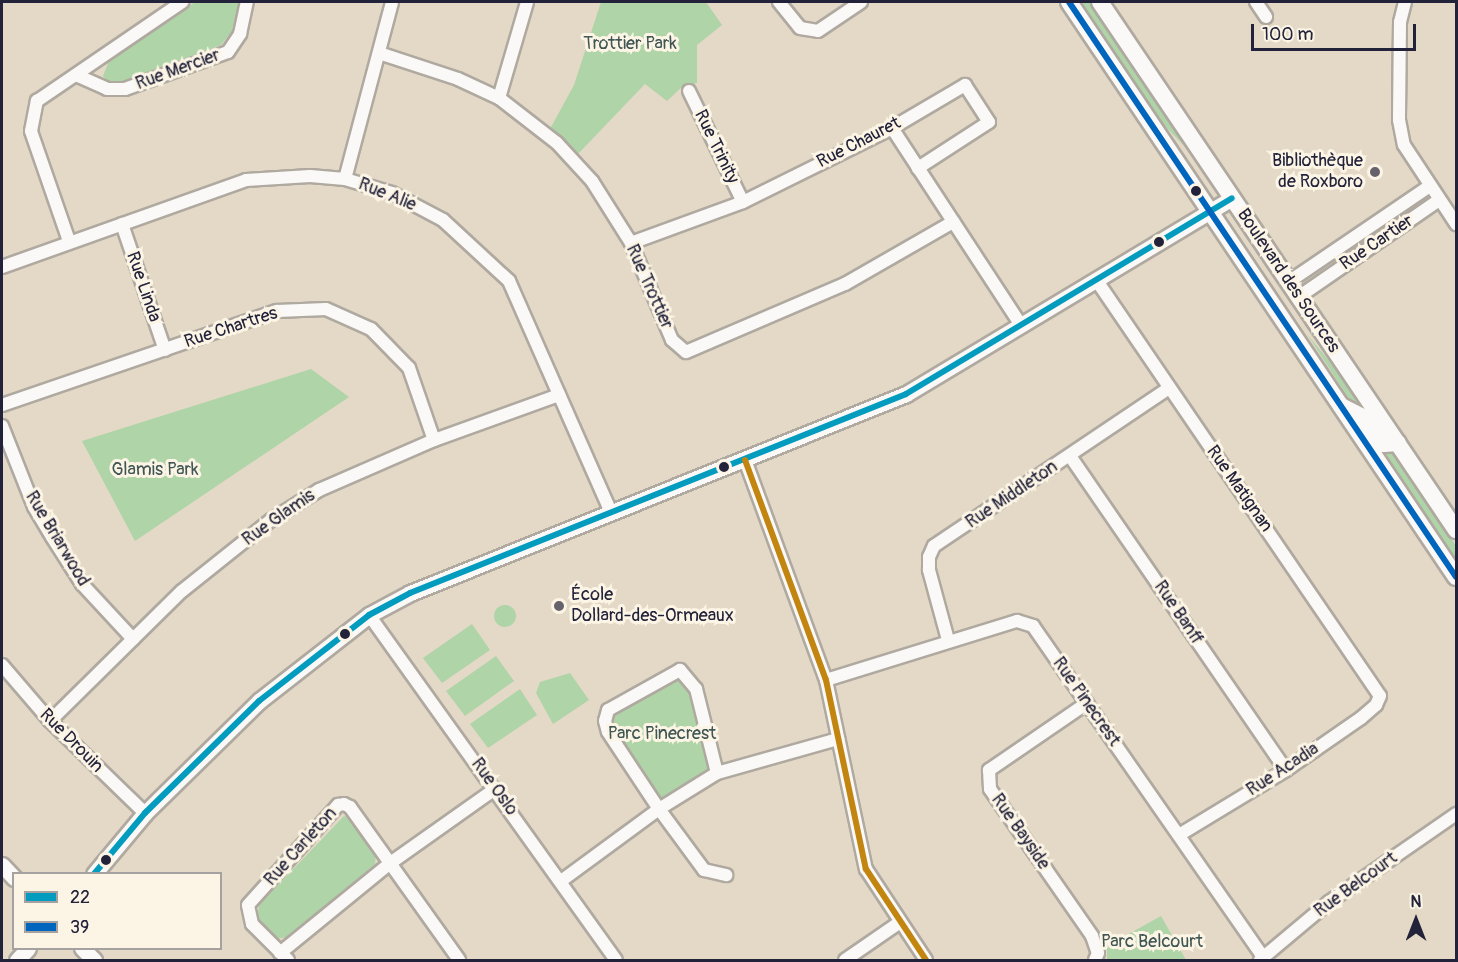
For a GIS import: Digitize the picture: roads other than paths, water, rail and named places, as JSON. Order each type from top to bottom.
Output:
[{"type":"main road","name":"Boulevard des Sources","points":[[1069,2],[1456,577]]},
{"type":"main road","name":"Boulevard des Sources","points":[[1100,2],[1290,280],[1456,530]]},
{"type":"main road","points":[[1341,406],[1362,416],[1384,444],[1398,443]]},
{"type":"street","points":[[69,241],[31,131],[32,115],[37,101],[182,2]]},
{"type":"street","name":"Rue Mercier","points":[[76,75],[107,89],[125,89],[228,52],[240,34],[247,2]]},
{"type":"street","points":[[345,179],[392,2]]},
{"type":"street","points":[[499,99],[526,2]]},
{"type":"street","points":[[779,2],[800,28],[818,31],[861,2]]},
{"type":"street","points":[[1256,2],[1266,16]]},
{"type":"street","points":[[1405,2],[1401,15],[1399,120],[1404,145],[1456,224]]},
{"type":"street","name":"Rue Trottier","points":[[379,53],[458,79],[499,99],[538,126],[592,181],[631,243],[672,340],[686,352],[845,284],[953,222]]},
{"type":"street","name":"Rue Chauret","points":[[631,243],[743,202],[892,128],[965,85],[989,122],[918,168]]},
{"type":"street","name":"Rue Trinity","points":[[688,91],[743,202]]},
{"type":"street","points":[[892,128],[1021,325]]},
{"type":"street","name":"Rue Alie","points":[[2,267],[69,241],[246,180],[310,176],[345,179],[392,194],[443,220],[509,281],[610,512]]},
{"type":"street","name":"Rue Cartier","points":[[1290,280],[1430,186]]},
{"type":"street","points":[[95,872],[145,813],[259,701],[369,615],[410,593],[906,394],[1232,198]]},
{"type":"street","name":"Rue Cartier","points":[[1300,296],[1440,200]]},
{"type":"street","name":"Rue Linda","points":[[122,224],[165,350]]},
{"type":"street","name":"Rue Matignan","points":[[1097,281],[1380,696]]},
{"type":"street","name":"Rue Chartres","points":[[2,405],[277,311],[326,309],[371,329],[409,368],[434,440]]},
{"type":"street","name":"Rue Middleton","points":[[948,640],[929,570],[934,546],[1169,388]]},
{"type":"street","name":"Rue Glamis","points":[[50,721],[182,591],[271,520],[319,490],[434,440],[559,395]]},
{"type":"street","name":"Rue Briarwood","points":[[2,426],[34,507],[52,537],[82,584],[133,639]]},
{"type":"street","name":"Rue Banff","points":[[1070,456],[1286,770]]},
{"type":"street","points":[[745,460],[826,680],[867,869],[926,960]]},
{"type":"street","name":"Rue Oslo","points":[[369,615],[616,960]]},
{"type":"street","name":"Rue Pinecrest","points":[[826,680],[948,640],[1017,621],[1033,626],[1179,835],[1262,959]]},
{"type":"street","name":"Rue Drouin","points":[[2,664],[50,721],[145,813]]},
{"type":"street","points":[[717,773],[696,689],[687,674],[673,670],[609,710],[605,721],[659,809],[704,870],[726,875]]},
{"type":"street","name":"Rue Acadia","points":[[1179,835],[1286,770],[1361,718],[1376,705],[1380,696]]},
{"type":"street","name":"Rue Bayside","points":[[1086,703],[989,770],[990,789],[1092,936],[1098,953],[1095,960]]},
{"type":"street","points":[[561,881],[659,809],[717,773],[838,739]]},
{"type":"street","name":"Rue Carleton","points":[[389,864],[350,807],[338,805],[248,905],[252,924],[284,957],[389,864],[495,789]]},
{"type":"street","name":"Rue Belcourt","points":[[1262,959],[1329,902],[1456,814]]},
{"type":"street","points":[[389,864],[459,960]]},
{"type":"street","points":[[846,960],[900,922]]},
{"type":"place","name":"Bibliothèque de Roxboro","points":[[1375,172]]},
{"type":"place","name":"École Dollard-des-Ormeaux","points":[[559,606]]},
{"type":"park label","name":"Trottier Park","points":[[630,44]]},
{"type":"park label","name":"Glamis Park","points":[[155,470]]},
{"type":"park label","name":"Parc Pinecrest","points":[[662,734]]},
{"type":"park label","name":"Parc Belcourt","points":[[1152,942]]}]
